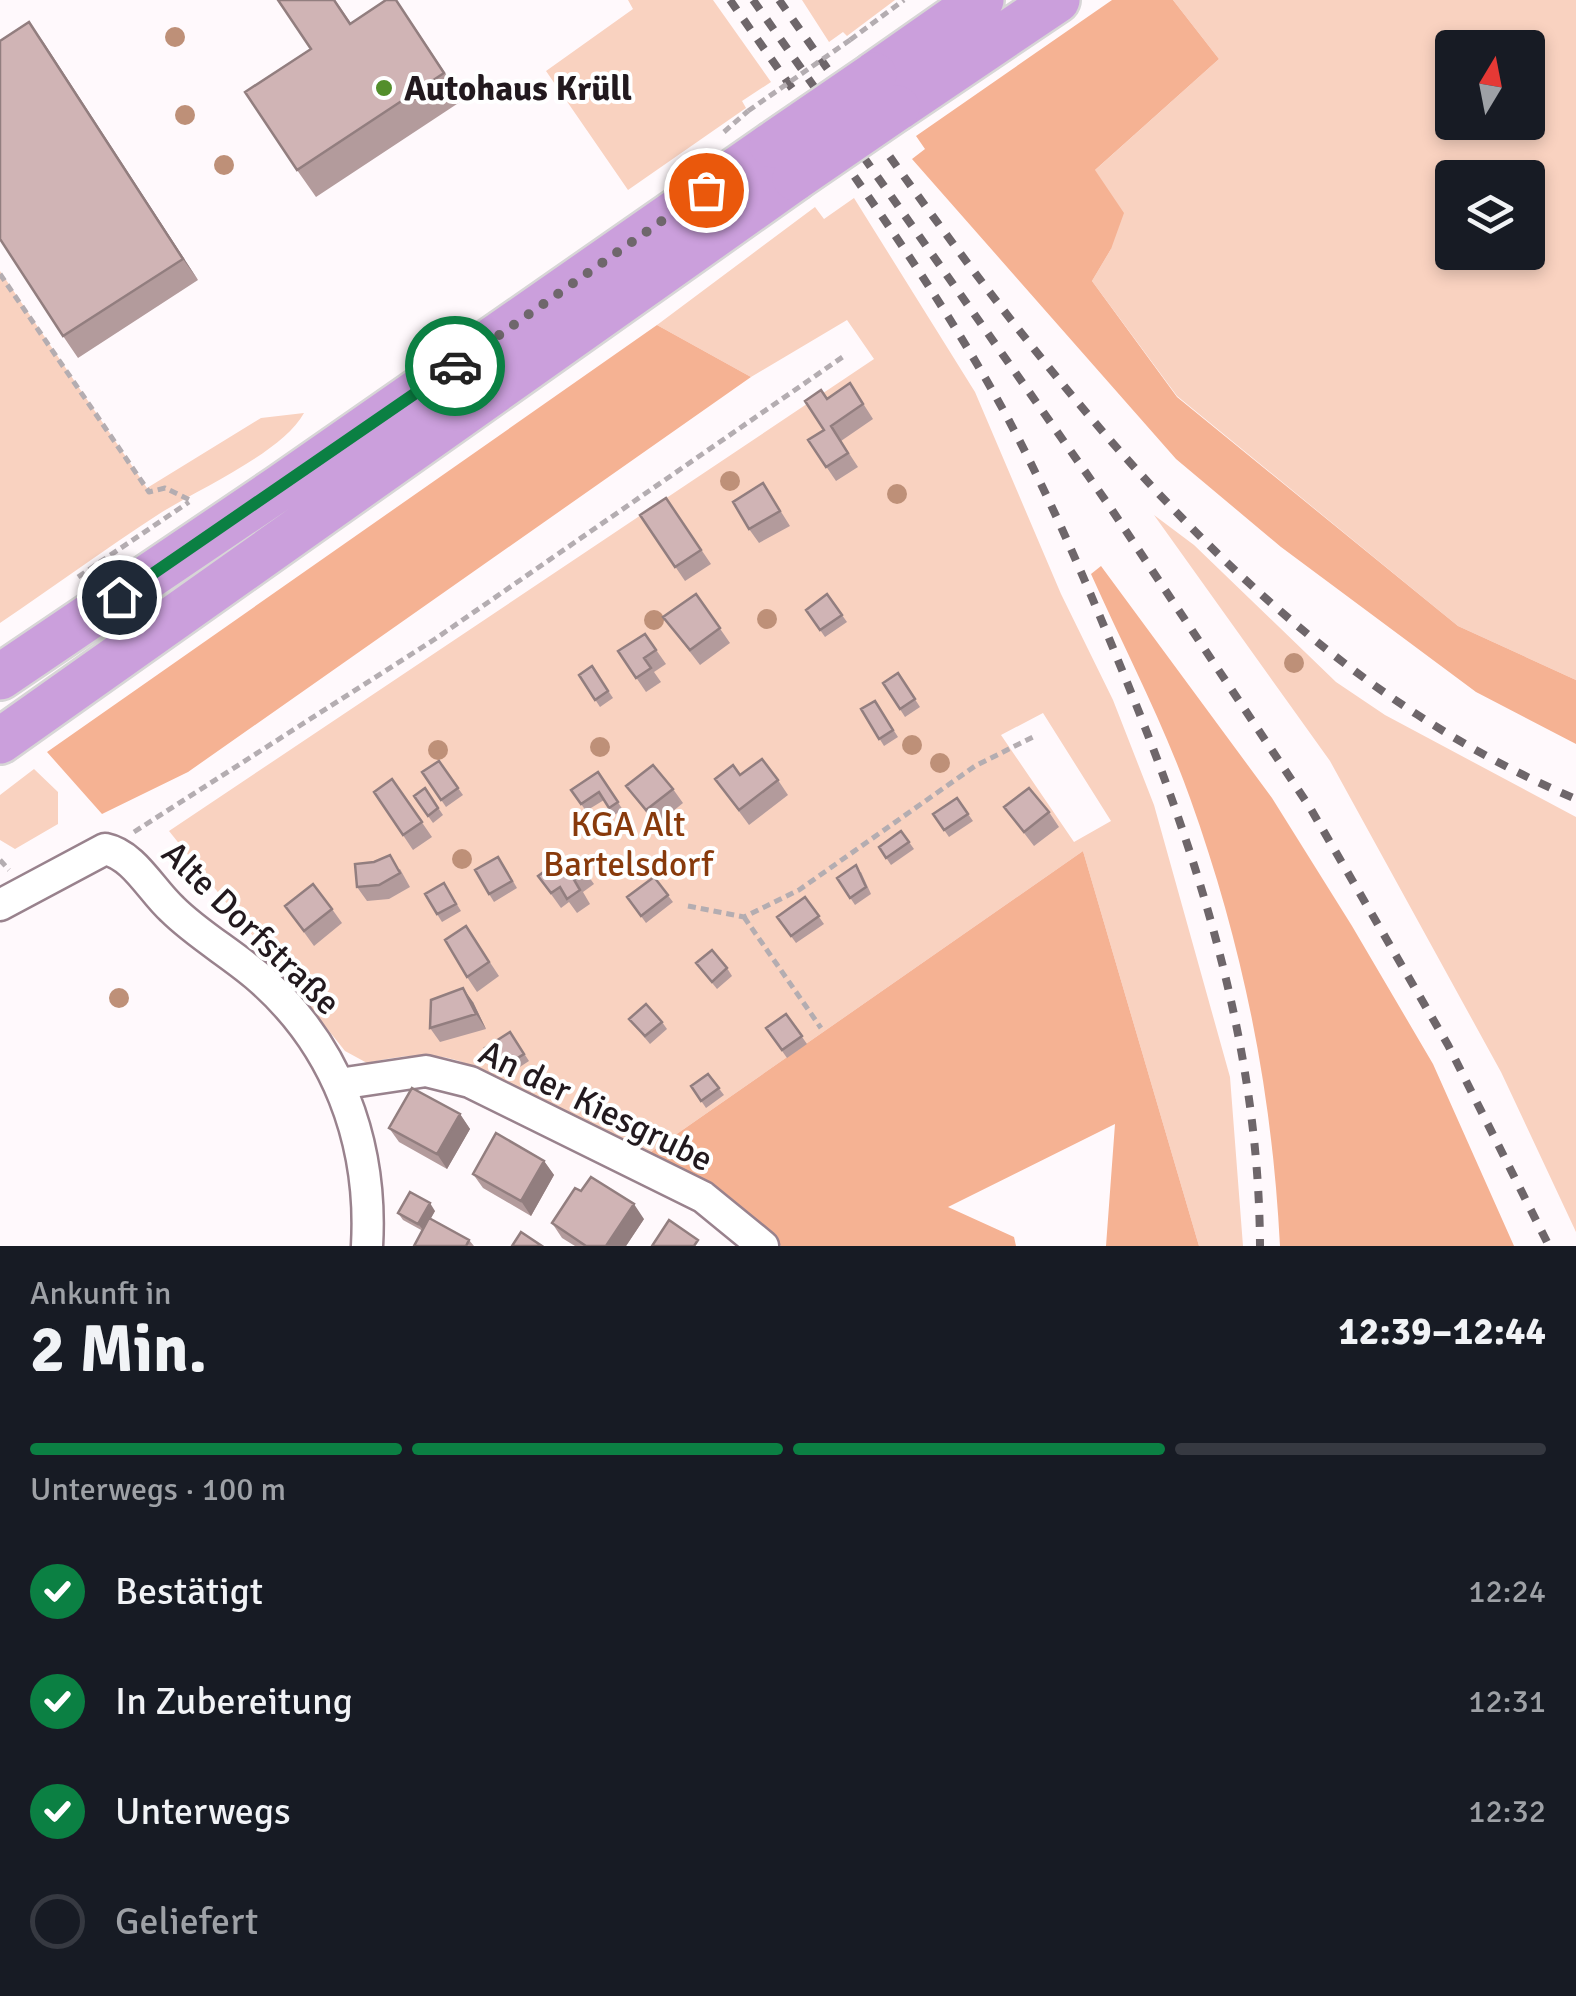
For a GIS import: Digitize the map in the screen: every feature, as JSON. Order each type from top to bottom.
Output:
[{"type":"highway","points":[[0,677],[282,488],[981,0]]},
{"type":"highway","points":[[874,74],[1056,0]]},
{"type":"highway","points":[[0,741],[772,145]]},
{"type":"street","name":"Alte Dorfstraße","points":[[0,905],[106,850],[120,852],[173,910],[296,1013],[322,1049],[339,1084],[363,1152],[370,1202],[367,1246]]},
{"type":"street","name":"An der Kiesgrube","points":[[339,1084],[426,1071],[470,1082],[703,1197],[752,1242]]},
{"type":"path","points":[[772,145],[874,74],[904,0]]},
{"type":"path","points":[[0,274],[149,492],[165,488],[192,500]]},
{"type":"path","points":[[106,850],[435,639],[844,356]]},
{"type":"path","points":[[688,906],[744,916],[798,890],[975,766],[1034,736]]},
{"type":"path","points":[[744,916],[821,1028]]},
{"type":"green space","points":[[628,0],[713,0],[771,82],[742,101],[746,108],[628,190],[546,71],[633,9]]},
{"type":"green space","points":[[802,0],[895,0],[847,36],[843,32],[829,42]]},
{"type":"green space","points":[[1173,0],[1576,0],[1576,680],[1458,626],[1177,396],[1092,281],[1111,249],[1094,171],[1219,59]]},
{"type":"green space","name":"KGA Alt Bartelsdorf","points":[[854,198],[975,392],[1061,594],[1113,700],[1154,805],[1230,1077],[1243,1246],[1199,1246],[1083,851],[648,1154],[462,1062],[415,1056],[367,1063],[345,1051],[169,831],[874,359],[847,320],[751,377],[657,325],[815,207],[824,219]],"holes":[[[1043,713],[1111,821],[1074,842],[1001,735]]]},
{"type":"green space","points":[[0,271],[147,488],[261,418],[304,413],[293,428],[259,456],[159,514],[0,623]]},
{"type":"green space","points":[[1154,515],[1194,545],[1336,682],[1385,715],[1576,817],[1576,1232],[1501,1072],[1330,761]]},
{"type":"green space","points":[[34,769],[58,792],[58,824],[15,849],[0,840],[0,795]]},
{"type":"shaded area","points":[[1112,0],[1173,0],[1219,59],[1095,170],[1124,213],[1111,249],[1092,281],[1177,397],[1458,626],[1576,680],[1576,744],[1476,692],[1281,547],[1176,459],[912,159],[925,149],[916,136]]},
{"type":"shaded area","points":[[657,325],[751,377],[188,772],[102,814],[47,752]]},
{"type":"shaded area","points":[[1101,566],[1272,798],[1352,926],[1433,1064],[1514,1246],[1280,1246],[1262,1074],[1240,963],[1209,853],[1179,770],[1091,574]]},
{"type":"shaded area","points":[[1083,851],[1199,1246],[1106,1246],[1115,1124],[948,1207],[1014,1237],[1016,1246],[781,1246],[729,1198],[648,1154]]},
{"type":"building","name":"Autohaus Krüll","points":[[278,0],[334,0],[350,24],[386,0],[396,0],[444,73],[297,170],[245,92],[311,49]]},
{"type":"building","points":[[29,22],[183,259],[63,336],[0,239],[0,41]]},
{"type":"building","points":[[850,383],[863,404],[831,426],[848,453],[826,467],[808,440],[824,430],[805,401],[821,390],[827,399]]},
{"type":"building","points":[[763,483],[780,511],[749,529],[733,502]]},
{"type":"building","points":[[666,498],[701,550],[675,567],[640,515]]},
{"type":"building","points":[[696,594],[720,628],[690,650],[663,617]]},
{"type":"building","points":[[827,594],[842,615],[820,630],[806,610]]},
{"type":"building","points":[[645,634],[656,650],[644,658],[651,668],[636,678],[618,651]]},
{"type":"building","points":[[592,666],[608,691],[595,700],[579,675]]},
{"type":"building","points":[[898,673],[915,699],[900,709],[883,683]]},
{"type":"building","points":[[875,701],[893,730],[879,739],[861,709]]},
{"type":"building","points":[[762,759],[778,780],[739,810],[715,779],[733,765],[740,775]]},
{"type":"building","points":[[439,761],[458,788],[441,800],[422,772]]},
{"type":"building","points":[[653,765],[673,789],[646,810],[626,786]]},
{"type":"building","points":[[598,772],[618,802],[609,808],[599,792],[581,804],[571,790]]},
{"type":"building","points":[[392,779],[422,822],[403,835],[374,792]]},
{"type":"building","points":[[425,788],[438,808],[428,816],[414,796]]},
{"type":"building","points":[[1029,788],[1049,812],[1024,832],[1004,807]]},
{"type":"building","points":[[957,798],[968,814],[944,830],[933,814]]},
{"type":"building","points":[[901,831],[909,842],[886,858],[879,847]]},
{"type":"building","points":[[390,855],[400,873],[379,885],[357,887],[355,864]]},
{"type":"building","points":[[574,856],[584,869],[573,878],[580,890],[567,899],[560,887],[551,893],[538,876],[560,860],[563,865]]},
{"type":"building","points":[[498,857],[512,881],[489,894],[475,870]]},
{"type":"building","points":[[856,865],[866,887],[850,898],[837,878]]},
{"type":"building","points":[[654,877],[668,895],[641,916],[627,897]]},
{"type":"building","points":[[444,883],[456,904],[437,914],[425,894]]},
{"type":"building","points":[[313,884],[332,909],[304,931],[285,906]]},
{"type":"building","points":[[805,897],[819,916],[791,936],[777,917]]},
{"type":"building","points":[[466,926],[489,962],[467,977],[445,940]]},
{"type":"building","points":[[712,950],[727,968],[712,982],[696,963]]},
{"type":"building","points":[[463,988],[476,1014],[430,1028],[431,1000]]},
{"type":"building","points":[[646,1004],[662,1022],[645,1036],[629,1019]]},
{"type":"building","points":[[786,1014],[802,1036],[782,1050],[766,1028]]},
{"type":"building","points":[[510,1032],[524,1054],[501,1068],[485,1048]]},
{"type":"building","points":[[708,1074],[719,1088],[701,1101],[691,1086]]},
{"type":"building","points":[[412,1088],[460,1114],[437,1154],[389,1128]]},
{"type":"building","points":[[496,1133],[544,1161],[521,1201],[473,1174]]},
{"type":"building","points":[[591,1177],[634,1204],[606,1246],[586,1246],[552,1223],[575,1188],[581,1191]]},
{"type":"building","points":[[410,1192],[430,1203],[418,1224],[398,1213]]},
{"type":"building","points":[[429,1218],[469,1240],[466,1246],[414,1246]]},
{"type":"building","points":[[669,1220],[698,1240],[694,1246],[652,1246]]},
{"type":"building","points":[[521,1232],[542,1246],[512,1246]]},
{"type":"railway","points":[[730,0],[874,204],[975,361],[1038,477],[1095,605],[1150,740],[1199,880],[1219,952],[1249,1097],[1260,1246]]},
{"type":"railway","points":[[753,0],[1108,504],[1309,806],[1448,1045],[1549,1246]]},
{"type":"railway","points":[[779,0],[944,231],[1032,346],[1125,457],[1225,561],[1332,654],[1449,735],[1576,799]]},
{"type":"way so far","points":[[455,366],[706,190]]},
{"type":"place","name":"Autohaus Krüll","points":[[384,88]]},
{"type":"route","points":[[119,597],[455,366]]}]
